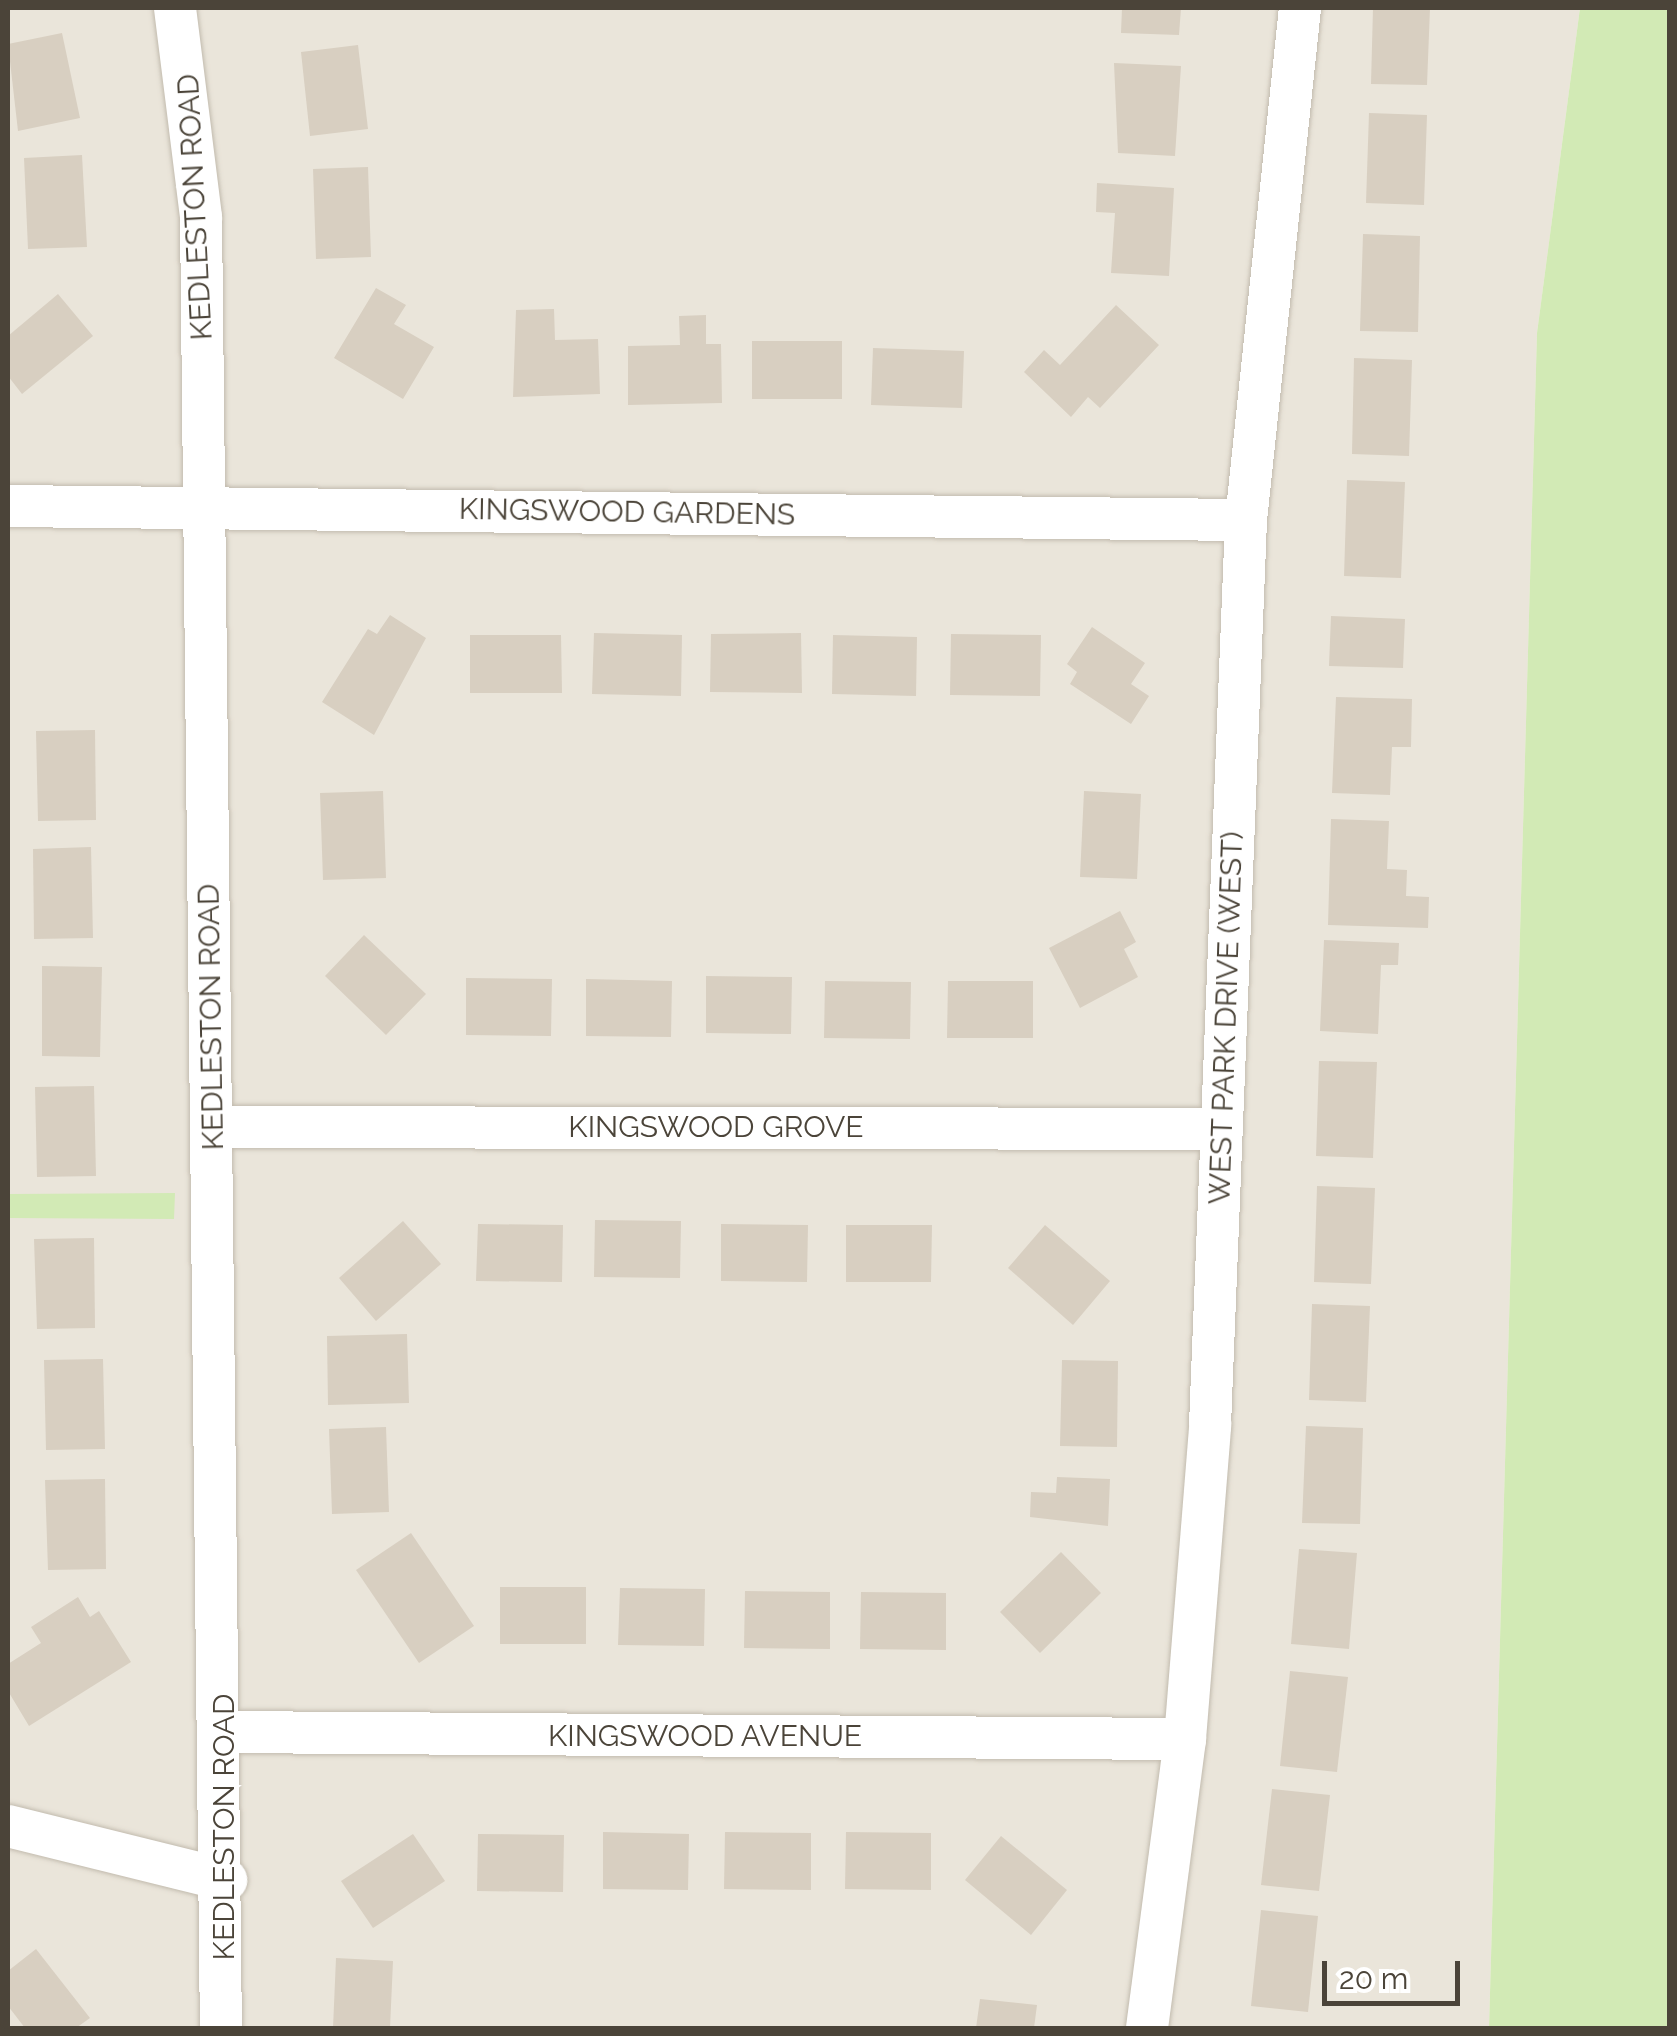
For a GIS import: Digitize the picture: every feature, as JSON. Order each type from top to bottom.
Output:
[{"type":"street","name":"KEDLESTON ROAD","points":[[176,8],[198,160],[226,1880],[221,2028]]},
{"type":"street","name":"WEST PARK DRIVE (WEST)","points":[[1147,2028],[1185,1739],[1221,1128],[1246,520],[1300,8]]},
{"type":"street","name":"KINGSWOOD GARDENS","points":[[8,506],[1246,520]]},
{"type":"street","name":"KINGSWOOD GROVE","points":[[212,1127],[1221,1128]]},
{"type":"street","name":"KINGSWOOD AVENUE","points":[[224,1732],[1185,1739]]},
{"type":"street","points":[[8,1826],[226,1880]]},
{"type":"shaded area","points":[[8,8],[1580,8],[1537,333],[1489,2028],[8,2028]]},
{"type":"green space","points":[[1580,8],[1670,8],[1670,2028],[1489,2028],[1537,333]]},
{"type":"green space","points":[[175,1193],[174,1219],[8,1218],[8,1194]]},
{"type":"building","points":[[1122,8],[1181,8],[1179,35],[1121,33]]},
{"type":"building","points":[[1373,8],[1430,8],[1427,85],[1371,84]]},
{"type":"building","points":[[62,33],[80,118],[18,131],[8,44]]},
{"type":"building","points":[[358,45],[368,129],[310,136],[301,52]]},
{"type":"building","points":[[1114,63],[1181,66],[1175,156],[1118,153]]},
{"type":"building","points":[[1369,113],[1427,115],[1424,205],[1366,203]]},
{"type":"building","points":[[82,155],[87,247],[28,249],[24,158]]},
{"type":"building","points":[[368,167],[371,257],[316,259],[313,169]]},
{"type":"building","points":[[1097,183],[1174,188],[1169,276],[1111,273],[1115,213],[1096,212]]},
{"type":"building","points":[[1363,234],[1420,236],[1418,332],[1360,331]]},
{"type":"building","points":[[376,288],[406,305],[394,324],[434,347],[403,399],[334,358]]},
{"type":"building","points":[[58,294],[93,336],[22,394],[8,376],[8,336]]},
{"type":"building","points":[[1116,305],[1159,345],[1100,408],[1088,397],[1071,417],[1024,372],[1044,350],[1060,365]]},
{"type":"building","points":[[554,309],[555,340],[598,339],[600,394],[513,397],[516,310]]},
{"type":"building","points":[[706,315],[706,344],[721,344],[722,403],[628,405],[628,346],[680,345],[679,316]]},
{"type":"building","points":[[752,341],[842,341],[842,399],[752,399]]},
{"type":"building","points":[[873,348],[964,351],[962,408],[871,405]]},
{"type":"building","points":[[1354,358],[1412,360],[1409,456],[1352,454]]},
{"type":"building","points":[[1347,480],[1405,482],[1401,578],[1344,576]]},
{"type":"building","points":[[390,615],[426,638],[374,735],[322,702],[368,629],[377,634]]},
{"type":"building","points":[[1331,616],[1405,619],[1403,668],[1329,666]]},
{"type":"building","points":[[1092,627],[1145,663],[1131,684],[1149,696],[1131,724],[1070,684],[1077,672],[1067,664]]},
{"type":"building","points":[[594,633],[682,635],[681,696],[592,694]]},
{"type":"building","points":[[801,633],[802,693],[710,692],[711,634]]},
{"type":"building","points":[[951,634],[1041,635],[1040,696],[950,695]]},
{"type":"building","points":[[470,635],[561,635],[562,693],[470,693]]},
{"type":"building","points":[[833,635],[917,637],[916,696],[832,694]]},
{"type":"building","points":[[1336,697],[1412,699],[1411,747],[1392,747],[1390,795],[1332,793]]},
{"type":"building","points":[[95,730],[96,820],[38,821],[36,731]]},
{"type":"building","points":[[383,791],[386,878],[323,880],[320,793]]},
{"type":"building","points":[[1084,791],[1141,794],[1137,879],[1080,877]]},
{"type":"building","points":[[1331,819],[1389,821],[1387,869],[1407,870],[1406,896],[1429,897],[1428,928],[1328,925]]},
{"type":"building","points":[[91,847],[93,938],[34,939],[33,849]]},
{"type":"building","points":[[1120,911],[1136,942],[1124,949],[1138,977],[1080,1008],[1049,948]]},
{"type":"building","points":[[364,935],[426,994],[386,1035],[325,976]]},
{"type":"building","points":[[1324,940],[1399,943],[1398,965],[1381,965],[1378,1034],[1320,1031]]},
{"type":"building","points":[[42,966],[102,967],[100,1057],[42,1056]]},
{"type":"building","points":[[706,976],[792,977],[791,1034],[706,1033]]},
{"type":"building","points":[[466,978],[552,979],[551,1036],[466,1035]]},
{"type":"building","points":[[586,979],[672,981],[671,1037],[586,1036]]},
{"type":"building","points":[[825,981],[911,982],[910,1039],[824,1038]]},
{"type":"building","points":[[948,981],[1033,981],[1033,1038],[947,1038]]},
{"type":"building","points":[[1319,1061],[1377,1062],[1373,1158],[1316,1156]]},
{"type":"building","points":[[94,1086],[96,1176],[37,1177],[35,1087]]},
{"type":"building","points":[[1317,1186],[1375,1188],[1371,1284],[1314,1282]]},
{"type":"building","points":[[595,1220],[681,1221],[680,1278],[594,1277]]},
{"type":"building","points":[[403,1221],[441,1264],[376,1321],[339,1278]]},
{"type":"building","points":[[478,1224],[563,1225],[562,1282],[476,1281]]},
{"type":"building","points":[[721,1224],[808,1225],[807,1282],[721,1281]]},
{"type":"building","points":[[846,1225],[932,1225],[931,1282],[846,1282]]},
{"type":"building","points":[[1045,1225],[1110,1281],[1073,1325],[1008,1268]]},
{"type":"building","points":[[94,1238],[95,1328],[37,1329],[34,1239]]},
{"type":"building","points":[[1312,1304],[1370,1306],[1366,1402],[1309,1400]]},
{"type":"building","points":[[407,1334],[409,1403],[328,1405],[327,1336]]},
{"type":"building","points":[[103,1359],[105,1449],[46,1450],[44,1360]]},
{"type":"building","points":[[1062,1360],[1118,1361],[1117,1447],[1060,1446]]},
{"type":"building","points":[[1306,1426],[1363,1428],[1360,1524],[1302,1523]]},
{"type":"building","points":[[386,1427],[389,1512],[332,1514],[329,1429]]},
{"type":"building","points":[[1057,1477],[1110,1479],[1108,1526],[1030,1517],[1031,1492],[1056,1493]]},
{"type":"building","points":[[105,1479],[106,1569],[48,1570],[45,1480]]},
{"type":"building","points":[[411,1533],[474,1626],[419,1663],[356,1570]]},
{"type":"building","points":[[1299,1549],[1357,1553],[1349,1649],[1291,1644]]},
{"type":"building","points":[[1061,1552],[1101,1593],[1040,1653],[1000,1612]]},
{"type":"building","points":[[500,1587],[586,1587],[586,1644],[500,1644]]},
{"type":"building","points":[[620,1588],[705,1589],[704,1646],[618,1645]]},
{"type":"building","points":[[745,1591],[830,1592],[830,1649],[744,1648]]},
{"type":"building","points":[[861,1592],[946,1593],[946,1650],[860,1649]]},
{"type":"building","points":[[78,1597],[90,1617],[99,1611],[131,1662],[29,1726],[8,1691],[8,1664],[41,1643],[31,1627]]},
{"type":"building","points":[[1290,1671],[1348,1677],[1337,1772],[1280,1766]]},
{"type":"building","points":[[1272,1789],[1330,1795],[1319,1891],[1261,1885]]},
{"type":"building","points":[[603,1832],[689,1834],[688,1890],[603,1889]]},
{"type":"building","points":[[725,1832],[811,1833],[811,1890],[724,1889]]},
{"type":"building","points":[[846,1832],[931,1833],[931,1890],[845,1889]]},
{"type":"building","points":[[413,1834],[445,1881],[373,1928],[341,1881]]},
{"type":"building","points":[[478,1834],[564,1835],[563,1892],[477,1891]]},
{"type":"building","points":[[1001,1836],[1067,1890],[1031,1935],[965,1880]]},
{"type":"building","points":[[1261,1910],[1318,1916],[1308,2012],[1251,2006]]},
{"type":"building","points":[[36,1949],[90,2018],[76,2028],[25,2028],[8,2006],[8,1971]]},
{"type":"building","points":[[336,1958],[393,1961],[390,2028],[333,2028]]},
{"type":"building","points":[[980,1999],[1037,2005],[1034,2028],[976,2028]]}]
